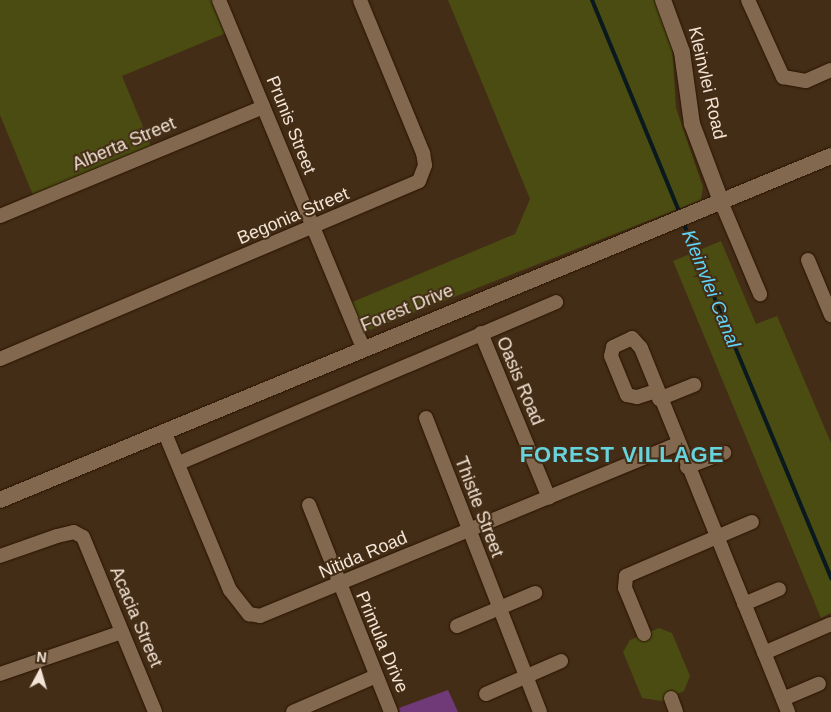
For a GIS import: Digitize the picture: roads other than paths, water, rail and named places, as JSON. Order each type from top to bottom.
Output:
[{"type":"street","name":"Prunis Street","points":[[219,0],[363,348]]},
{"type":"street","name":"Begonia Street","points":[[0,359],[411,187],[424,171],[423,153],[360,0]]},
{"type":"street","name":"Kleinvlei Road","points":[[663,0],[682,52],[692,124],[722,204]]},
{"type":"street","points":[[748,0],[783,77],[801,81],[831,70]]},
{"type":"street","name":"Alberta Street","points":[[0,216],[263,107]]},
{"type":"street","name":"Forest Drive","points":[[0,500],[363,348],[722,204],[831,156]]},
{"type":"street","points":[[722,204],[760,294]]},
{"type":"street","points":[[808,260],[831,316]]},
{"type":"street","points":[[179,463],[556,302]]},
{"type":"street","name":"Oasis Road","points":[[480,333],[549,498]]},
{"type":"street","points":[[694,385],[658,395],[786,706],[819,684]]},
{"type":"street","name":"Thistle Street","points":[[426,418],[497,610],[540,712]]},
{"type":"street","name":"Nitida Road","points":[[164,431],[179,463],[230,590],[249,614],[274,613],[678,444]]},
{"type":"street","points":[[688,467],[724,453]]},
{"type":"street","name":"Primula Drive","points":[[309,505],[338,586],[391,712]]},
{"type":"street","points":[[644,634],[625,588],[626,576],[752,522]]},
{"type":"street","name":"Acacia Street","points":[[0,556],[74,532],[82,537],[156,712]]},
{"type":"street","points":[[744,604],[779,590]]},
{"type":"street","points":[[457,626],[535,593]]},
{"type":"street","points":[[764,653],[827,626]]},
{"type":"street","points":[[0,674],[122,632]]},
{"type":"street","points":[[486,694],[561,661]]},
{"type":"street","points":[[293,712],[376,676]]},
{"type":"street","points":[[671,698],[676,712]]},
{"type":"waterway","name":"Kleinvlei Canal","points":[[592,0],[680,213]]},
{"type":"waterway","name":"Kleinvlei Canal","points":[[683,222],[831,578]]},
{"type":"district","name":"FOREST VILLAGE","points":[[622,455]]}]
